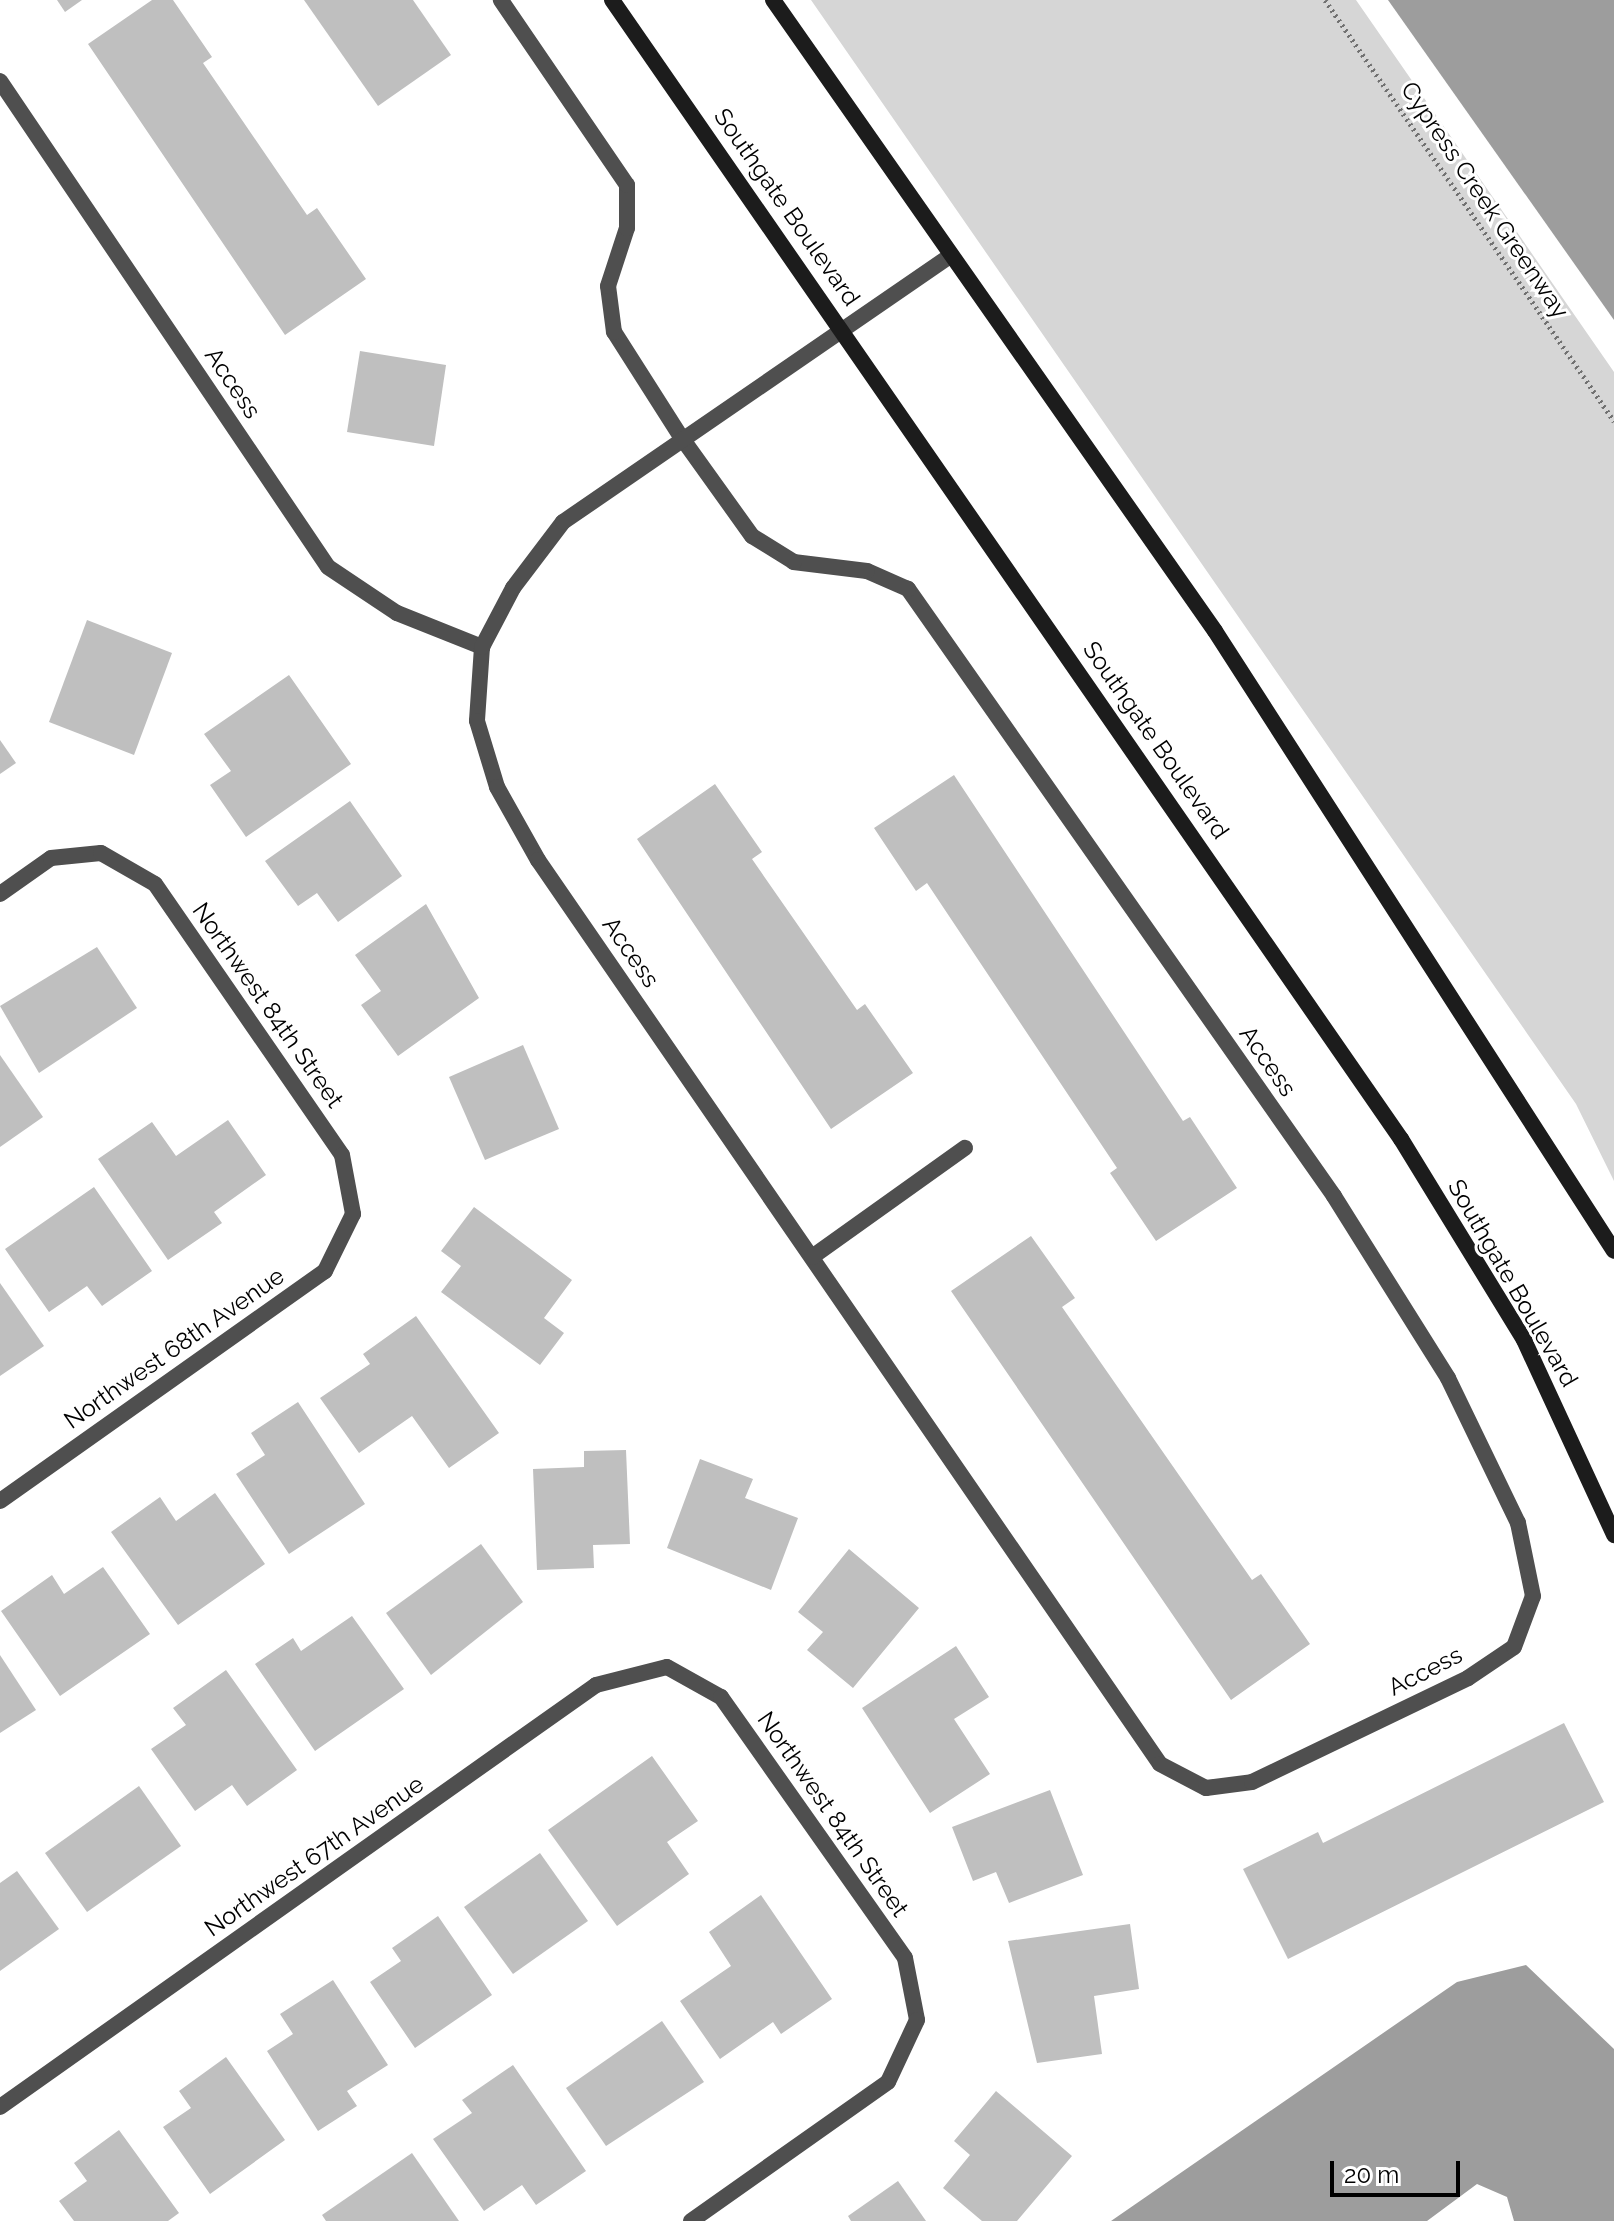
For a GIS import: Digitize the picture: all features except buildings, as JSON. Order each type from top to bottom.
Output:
[{"type":"main road","name":"Southgate Boulevard","points":[[612,0],[844,328],[1401,1139],[1524,1340],[1614,1535]]},
{"type":"main road","points":[[773,0],[1215,631],[1614,1251]]},
{"type":"street","name":"Access","points":[[501,0],[627,185],[627,228],[608,286],[614,332],[681,437],[752,536],[794,562],[867,571],[908,589],[1334,1196],[1448,1378],[1518,1523],[1533,1596],[1514,1647],[1468,1678],[1252,1782],[1206,1788],[1160,1764],[538,860],[497,787],[477,721],[482,647],[513,588],[563,522],[681,437],[951,255]]},
{"type":"street","name":"Access","points":[[0,81],[328,567],[397,613],[482,647]]},
{"type":"street","name":"Northwest 84th Street","points":[[0,894],[51,858],[101,853],[155,884],[342,1155],[353,1214]]},
{"type":"street","points":[[812,1257],[965,1148]]},
{"type":"street","name":"Northwest 68th Avenue","points":[[0,1501],[325,1271],[353,1214]]},
{"type":"street","name":"Northwest 84th Street","points":[[667,1667],[721,1697],[905,1958],[917,2020],[888,2082],[691,2221]]},
{"type":"street","name":"Northwest 67th Avenue","points":[[0,2107],[596,1685],[667,1667]]},
{"type":"path","name":"Cypress Creek Greenway","points":[[1325,0],[1614,421]]},
{"type":"shaded area","points":[[811,0],[1356,0],[1614,372],[1614,1181],[1576,1104]]},
{"type":"shaded area","points":[[1388,0],[1614,0],[1614,320]]},
{"type":"shaded area","points":[[1526,1965],[1614,2049],[1614,2221],[1514,2221],[1507,2197],[1477,2184],[1427,2221],[1111,2221],[1457,1982]]}]
